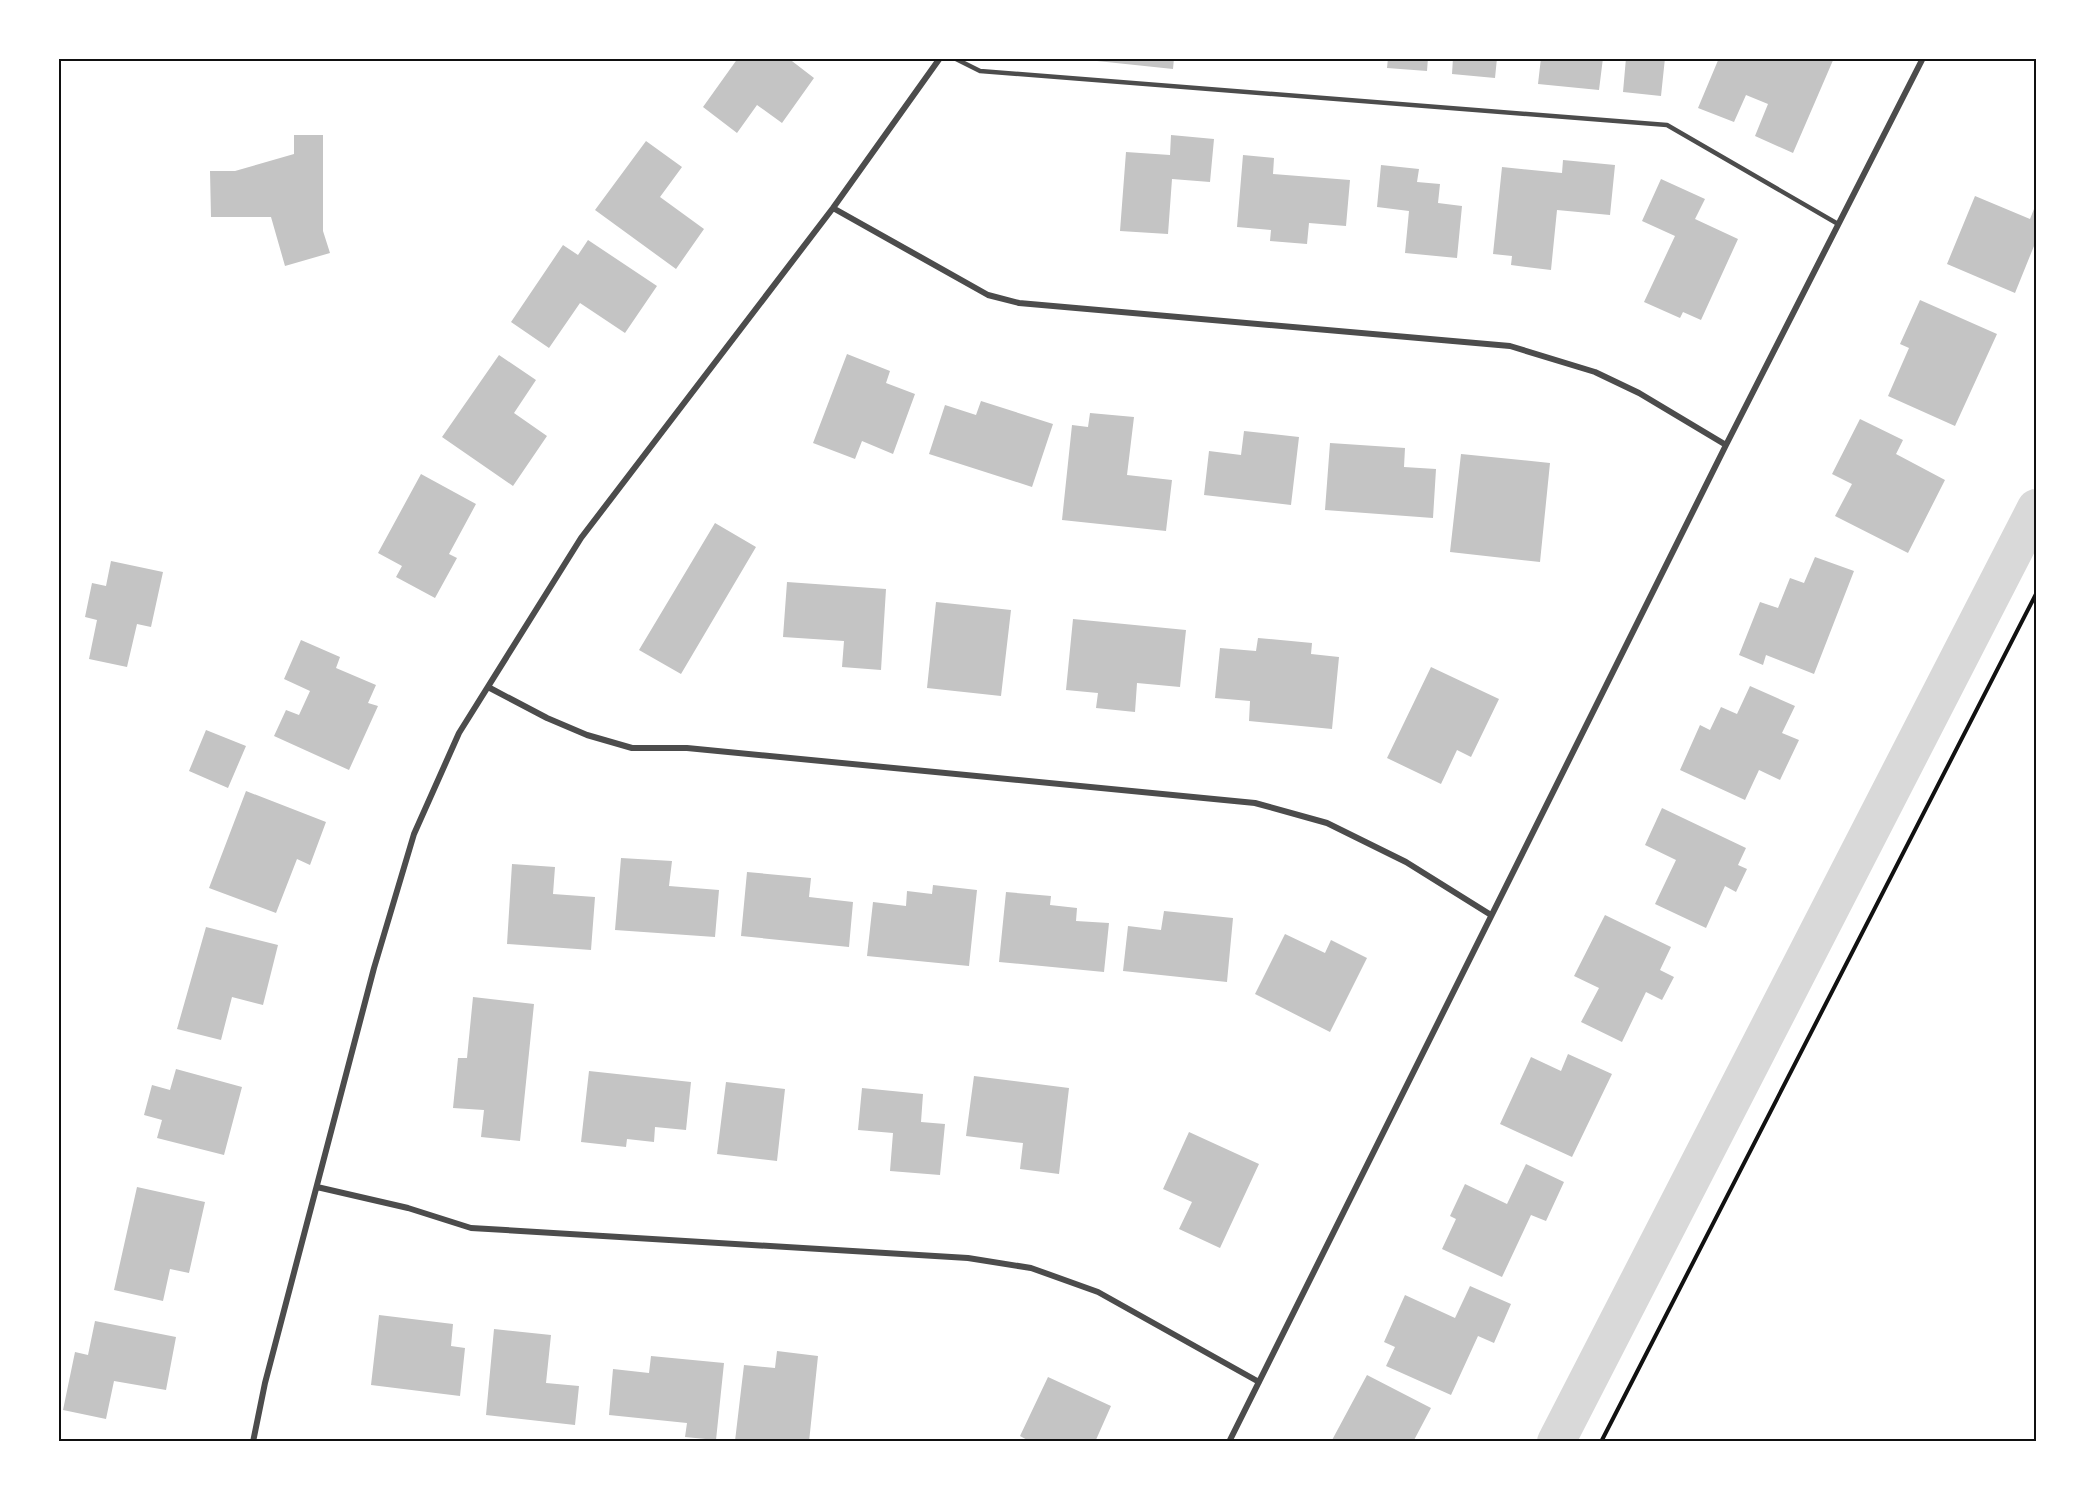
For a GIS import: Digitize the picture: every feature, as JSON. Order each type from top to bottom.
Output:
[{"type":"street","points":[[253,1442],[265,1383],[374,968],[414,834],[459,734],[582,538],[833,208],[940,58]]},
{"type":"street","points":[[1229,1442],[1725,445],[1923,58]]},
{"type":"street","points":[[833,208],[988,295],[1019,303],[1510,346],[1595,372],[1639,393],[1725,445]]},
{"type":"street","points":[[488,687],[577,731],[632,748],[687,748],[1255,802],[1327,824],[1406,862],[1491,915]]},
{"type":"street","points":[[317,1187],[408,1208],[471,1228],[968,1258],[1031,1268],[1098,1292],[1259,1382]]},
{"type":"lane","points":[[954,58],[980,71],[1667,125],[1838,224]]},
{"type":"path","points":[[1601,1442],[2037,594]]},
{"type":"building","points":[[738,58],[788,58],[814,78],[782,123],[757,105],[737,133],[703,107]]},
{"type":"building","points":[[1098,58],[1174,58],[1173,69],[1097,61]]},
{"type":"building","points":[[1388,58],[1428,58],[1427,71],[1387,68]]},
{"type":"building","points":[[1453,58],[1497,58],[1495,78],[1452,74]]},
{"type":"building","points":[[1541,58],[1603,58],[1599,90],[1538,84]]},
{"type":"building","points":[[1626,58],[1665,58],[1661,96],[1623,92]]},
{"type":"building","points":[[1719,58],[1834,58],[1793,153],[1755,136],[1768,104],[1746,95],[1734,122],[1698,108]]},
{"type":"building","points":[[294,135],[323,135],[323,231],[330,253],[285,266],[271,217],[211,217],[210,171],[235,171],[294,154]]},
{"type":"building","points":[[1171,135],[1214,139],[1210,182],[1172,179],[1168,234],[1120,231],[1126,152],[1170,155]]},
{"type":"building","points":[[646,141],[682,167],[660,197],[704,229],[676,269],[595,210]]},
{"type":"building","points":[[1243,155],[1274,158],[1273,174],[1350,180],[1346,226],[1309,223],[1307,244],[1270,241],[1271,230],[1237,227]]},
{"type":"building","points":[[1563,160],[1615,165],[1610,215],[1557,210],[1551,270],[1511,265],[1512,256],[1493,254],[1502,167],[1562,173]]},
{"type":"building","points":[[1381,165],[1419,169],[1417,182],[1440,184],[1438,203],[1462,206],[1457,258],[1405,253],[1409,211],[1377,207]]},
{"type":"building","points":[[1661,179],[1705,199],[1695,219],[1738,239],[1701,320],[1683,312],[1680,318],[1644,302],[1675,236],[1642,221]]},
{"type":"building","points":[[1975,196],[2030,219],[2036,204],[2036,241],[2015,293],[1947,264]]},
{"type":"building","points":[[588,240],[657,286],[625,333],[580,303],[549,348],[511,322],[563,245],[578,255]]},
{"type":"building","points":[[1920,300],[1997,334],[1955,426],[1888,396],[1909,348],[1900,344]]},
{"type":"building","points":[[847,354],[890,371],[886,383],[915,394],[893,454],[862,441],[855,459],[813,443]]},
{"type":"building","points":[[499,355],[536,380],[514,413],[547,436],[513,486],[442,437]]},
{"type":"building","points":[[981,401],[1053,424],[1032,487],[929,454],[945,405],[976,415]]},
{"type":"building","points":[[1090,413],[1134,417],[1127,475],[1172,480],[1166,531],[1062,520],[1072,425],[1088,427]]},
{"type":"building","points":[[1860,419],[1903,440],[1896,454],[1945,480],[1908,553],[1835,516],[1852,484],[1832,474]]},
{"type":"building","points":[[1244,431],[1299,437],[1291,505],[1204,495],[1209,451],[1241,455]]},
{"type":"building","points":[[1330,443],[1405,448],[1404,467],[1436,469],[1433,518],[1325,510]]},
{"type":"building","points":[[1461,454],[1550,463],[1540,562],[1450,552]]},
{"type":"building","points":[[421,474],[476,504],[449,554],[457,558],[435,598],[396,577],[402,566],[378,553]]},
{"type":"building","points":[[715,523],[756,547],[681,674],[639,650]]},
{"type":"building","points":[[1815,557],[1854,571],[1814,674],[1766,655],[1763,665],[1739,655],[1760,602],[1778,608],[1790,578],[1804,583]]},
{"type":"building","points":[[111,561],[163,572],[151,627],[137,624],[127,667],[89,659],[97,620],[85,617],[92,583],[106,586]]},
{"type":"building","points":[[787,582],[886,589],[881,670],[842,667],[844,641],[783,637]]},
{"type":"building","points":[[936,602],[1011,610],[1001,696],[927,688]]},
{"type":"building","points":[[1073,619],[1186,630],[1180,687],[1137,683],[1135,712],[1096,708],[1098,693],[1066,690]]},
{"type":"building","points":[[1258,638],[1312,643],[1311,654],[1339,657],[1332,729],[1249,721],[1250,701],[1215,698],[1220,648],[1256,651]]},
{"type":"building","points":[[301,640],[340,657],[336,668],[376,685],[368,703],[378,706],[349,770],[274,736],[286,710],[299,715],[310,691],[284,679]]},
{"type":"building","points":[[1431,667],[1499,699],[1471,757],[1457,750],[1441,784],[1387,758]]},
{"type":"building","points":[[1750,686],[1795,706],[1782,733],[1799,740],[1780,780],[1759,770],[1745,800],[1680,770],[1700,725],[1710,730],[1721,707],[1737,714]]},
{"type":"building","points":[[206,730],[246,746],[228,788],[189,771]]},
{"type":"building","points":[[246,791],[326,822],[310,865],[297,859],[276,913],[209,888]]},
{"type":"building","points":[[1662,808],[1746,848],[1738,865],[1747,869],[1736,892],[1725,886],[1706,928],[1655,904],[1676,860],[1645,845]]},
{"type":"building","points":[[621,858],[672,861],[669,886],[719,890],[715,937],[615,930]]},
{"type":"building","points":[[512,864],[555,867],[553,894],[595,897],[591,950],[507,944]]},
{"type":"building","points":[[747,872],[811,878],[809,897],[853,902],[849,947],[741,936]]},
{"type":"building","points":[[933,885],[977,890],[969,966],[867,956],[873,902],[906,906],[907,891],[932,894]]},
{"type":"building","points":[[1006,892],[1051,896],[1050,905],[1077,908],[1076,921],[1109,923],[1104,972],[999,962]]},
{"type":"building","points":[[1164,911],[1233,918],[1227,982],[1123,971],[1128,926],[1161,930]]},
{"type":"building","points":[[1605,915],[1671,947],[1660,970],[1674,977],[1662,1000],[1646,992],[1622,1042],[1581,1022],[1599,988],[1574,976]]},
{"type":"building","points":[[206,927],[278,945],[263,1005],[232,997],[221,1040],[177,1029]]},
{"type":"building","points":[[1285,934],[1325,953],[1331,940],[1367,958],[1330,1032],[1255,994]]},
{"type":"building","points":[[473,997],[534,1004],[520,1141],[481,1137],[484,1110],[453,1108],[458,1058],[467,1058]]},
{"type":"building","points":[[1568,1054],[1612,1074],[1572,1157],[1500,1124],[1531,1057],[1561,1071]]},
{"type":"building","points":[[176,1069],[242,1087],[224,1155],[157,1138],[162,1120],[144,1115],[152,1085],[170,1090]]},
{"type":"building","points":[[589,1071],[691,1082],[686,1130],[655,1127],[654,1142],[627,1139],[626,1147],[581,1142]]},
{"type":"building","points":[[974,1076],[1069,1088],[1059,1174],[1020,1169],[1023,1143],[966,1136]]},
{"type":"building","points":[[726,1082],[785,1089],[777,1161],[717,1154]]},
{"type":"building","points":[[862,1088],[923,1094],[921,1122],[945,1124],[940,1175],[890,1171],[893,1133],[858,1130]]},
{"type":"building","points":[[1189,1132],[1259,1164],[1220,1248],[1179,1229],[1192,1202],[1163,1189]]},
{"type":"building","points":[[1526,1164],[1564,1182],[1546,1221],[1531,1215],[1502,1277],[1442,1249],[1456,1219],[1450,1216],[1465,1184],[1507,1204]]},
{"type":"building","points":[[137,1187],[205,1202],[189,1273],[170,1269],[163,1301],[114,1290]]},
{"type":"building","points":[[1470,1286],[1511,1304],[1494,1343],[1478,1336],[1451,1395],[1386,1366],[1395,1347],[1384,1342],[1405,1295],[1455,1318]]},
{"type":"building","points":[[379,1315],[453,1324],[451,1346],[465,1348],[460,1396],[371,1385]]},
{"type":"building","points":[[95,1321],[176,1337],[166,1390],[114,1381],[106,1419],[63,1410],[75,1352],[88,1355]]},
{"type":"building","points":[[494,1329],[551,1335],[546,1383],[579,1386],[575,1425],[486,1415]]},
{"type":"building","points":[[777,1351],[818,1356],[809,1442],[735,1441],[744,1365],[775,1368]]},
{"type":"building","points":[[651,1356],[724,1363],[716,1440],[685,1437],[687,1423],[609,1415],[613,1369],[649,1373]]},
{"type":"building","points":[[1367,1375],[1431,1408],[1413,1442],[1331,1442]]},
{"type":"building","points":[[1048,1377],[1111,1406],[1095,1442],[1031,1442],[1020,1436]]},
{"type":"waterway","points":[[1556,1442],[2036,508]]}]
